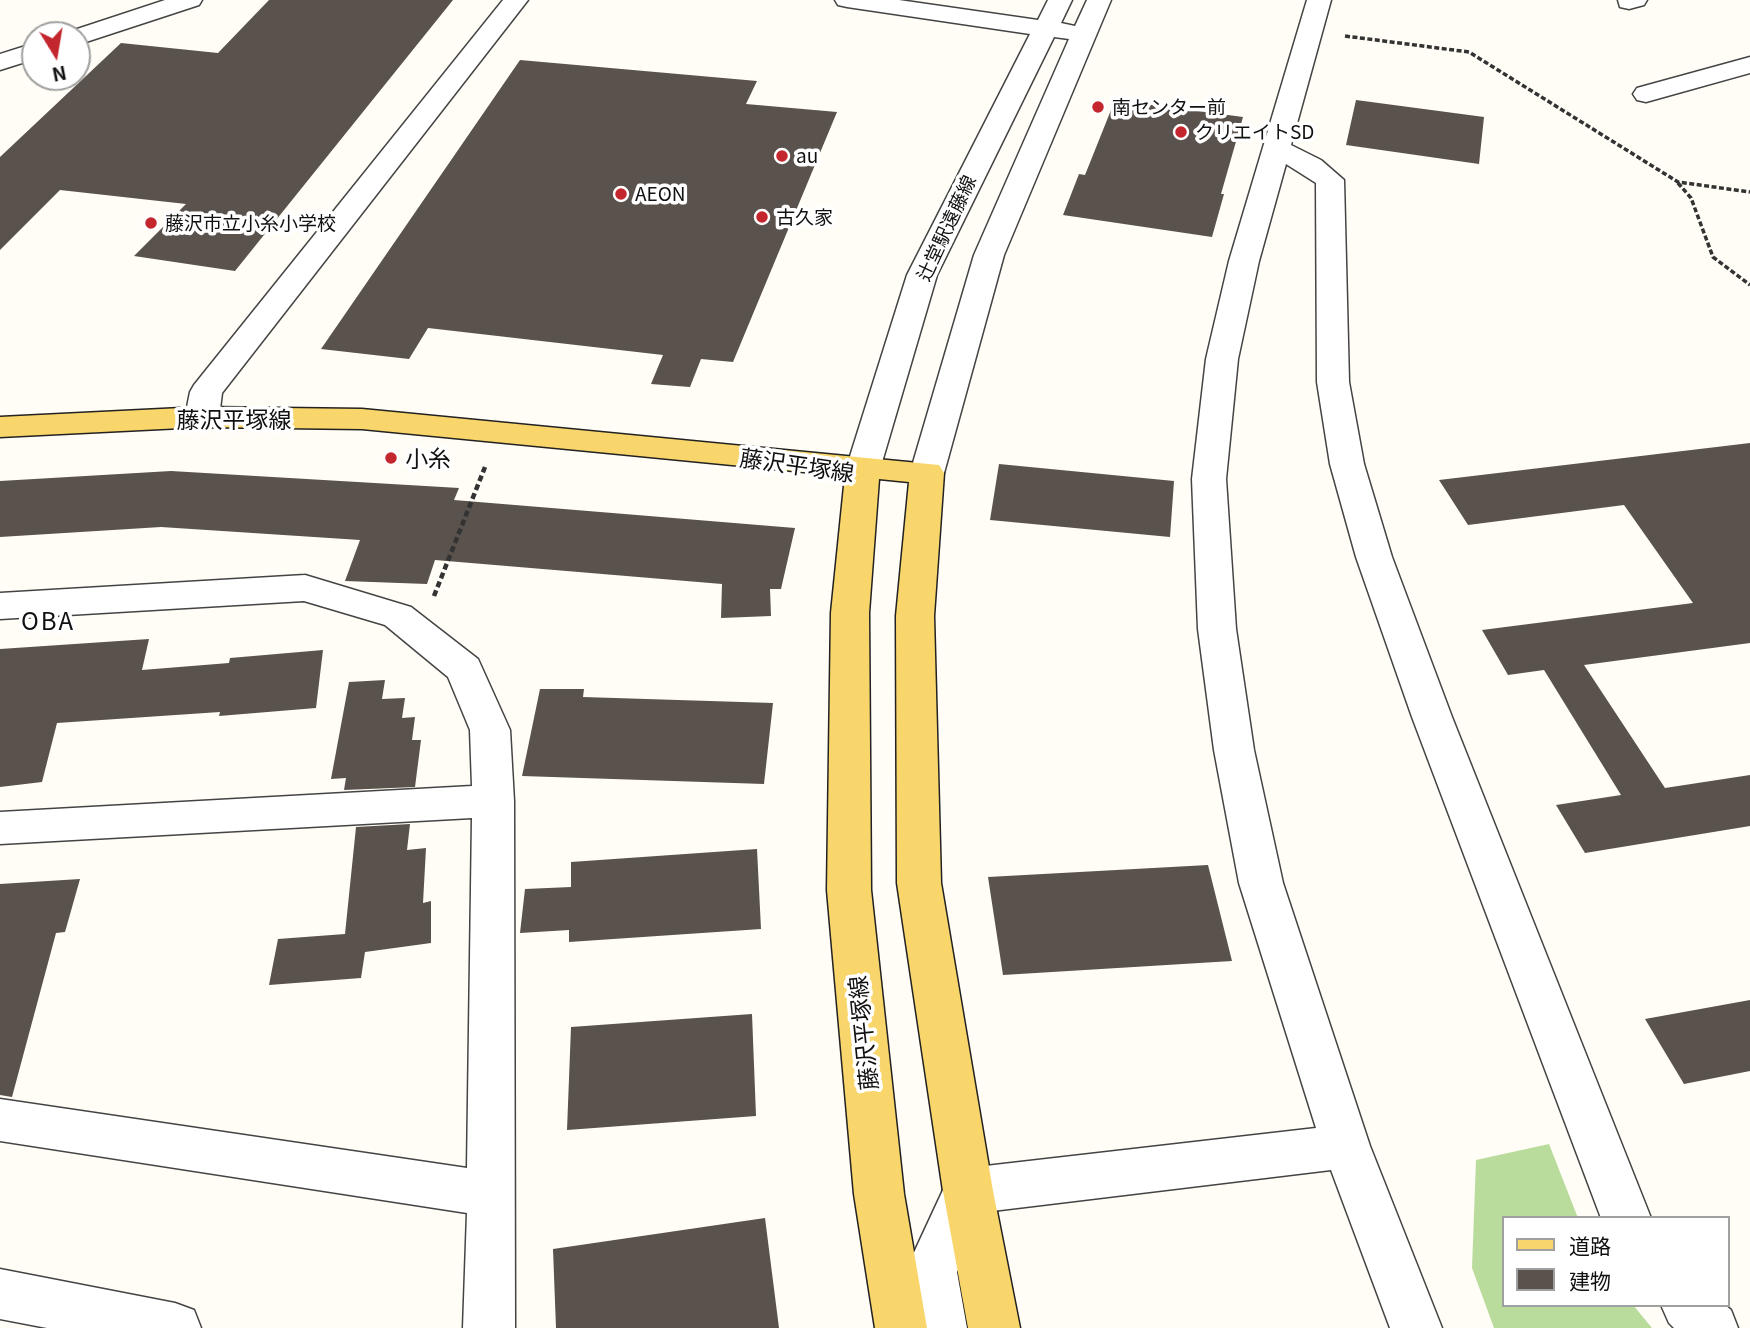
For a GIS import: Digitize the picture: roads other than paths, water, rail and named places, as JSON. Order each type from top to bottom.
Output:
[{"type":"main road","name":"藤沢平塚線","points":[[0,427],[202,418],[362,419],[863,469],[850,612],[849,890],[879,1194],[901,1328]]},
{"type":"main road","points":[[863,469],[927,473],[915,616],[919,883],[968,1191],[994,1328]]},
{"type":"street","points":[[91,32],[190,0]]},
{"type":"street","points":[[202,418],[206,392],[516,0]]},
{"type":"street","points":[[847,0],[1083,34]]},
{"type":"street","name":"辻堂駅遠藤線","points":[[863,469],[922,275],[1060,0]]},
{"type":"street","points":[[927,473],[989,255],[1099,0]]},
{"type":"street","points":[[1319,0],[1244,261],[1222,359],[1209,479],[1217,629],[1234,750],[1261,883],[1346,1146],[1416,1328]]},
{"type":"street","points":[[0,62],[21,55]]},
{"type":"street","points":[[1646,94],[1750,65]]},
{"type":"street","points":[[1278,149],[1311,166],[1330,180],[1333,382],[1347,464],[1374,557],[1432,718],[1625,1216]]},
{"type":"street","points":[[0,606],[305,588],[398,616],[464,670],[490,730],[493,802],[489,1328]]},
{"type":"street","points":[[0,828],[493,802]]},
{"type":"street","points":[[0,1120],[492,1194]]},
{"type":"street","points":[[941,1328],[931,1272],[968,1191],[1346,1146]]},
{"type":"street","points":[[0,1294],[175,1328]]},
{"type":"street","points":[[1689,1307],[1712,1328]]},
{"type":"place","name":"南センター前","points":[[1098,107]]},
{"type":"place","name":"クリエイトSD","points":[[1181,132]]},
{"type":"place","name":"au","points":[[782,156]]},
{"type":"place","name":"AEON","points":[[621,194]]},
{"type":"place","name":"古久家","points":[[762,217]]},
{"type":"place","name":"藤沢市立小糸小学校","points":[[151,223]]},
{"type":"place","name":"小糸","points":[[391,458]]},
{"type":"district","name":"OBA","points":[[48,621]]}]
